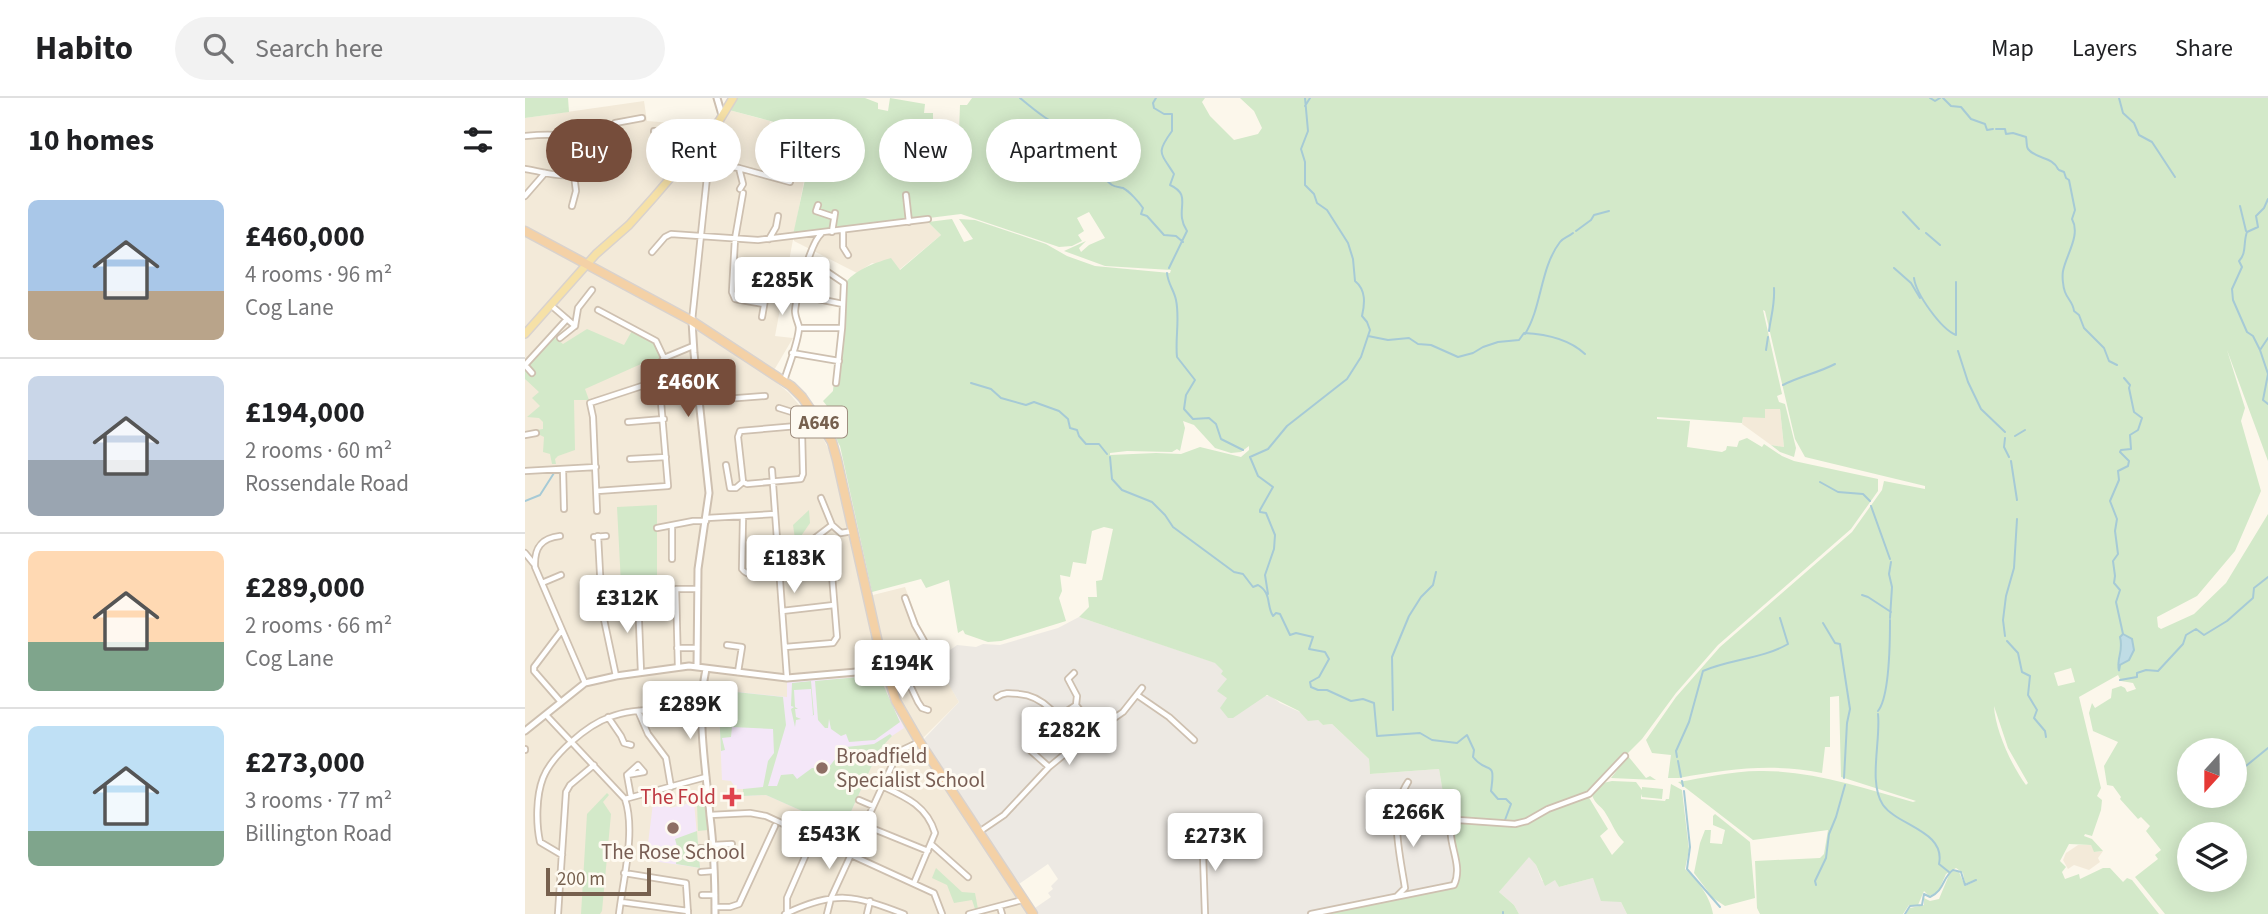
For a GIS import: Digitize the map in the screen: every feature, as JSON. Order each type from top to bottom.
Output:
[{"type":"highway","name":"A646","points":[[525,231],[692,321],[784,382],[802,397],[832,442],[882,664],[899,708],[1033,914]]},
{"type":"main road","points":[[720,119],[733,98]]},
{"type":"main road","points":[[528,333],[667,182]]},
{"type":"street","points":[[717,98],[723,116]]},
{"type":"street","points":[[632,122],[640,121]]},
{"type":"street","points":[[525,136],[546,135]]},
{"type":"street","points":[[525,169],[545,173],[525,196]]},
{"type":"street","points":[[741,175],[742,191],[735,239],[732,292],[735,299],[764,304]]},
{"type":"street","points":[[572,206],[576,191],[575,182]]},
{"type":"street","points":[[697,667],[698,569],[709,493],[692,321],[706,182]]},
{"type":"street","points":[[906,195],[909,222]]},
{"type":"street","points":[[818,205],[816,211],[835,215],[832,232]]},
{"type":"street","points":[[769,239],[776,227],[778,216]]},
{"type":"street","points":[[652,252],[665,236],[671,234],[769,239],[928,219]]},
{"type":"street","points":[[843,230],[842,247],[848,255]]},
{"type":"street","points":[[802,233],[821,233]]},
{"type":"street","points":[[784,382],[799,328],[795,314],[800,282],[810,260],[815,239],[821,233]]},
{"type":"street","points":[[810,260],[844,283],[836,383]]},
{"type":"street","points":[[762,317],[770,271]]},
{"type":"street","points":[[559,338],[575,326],[578,309],[592,290]]},
{"type":"street","points":[[798,295],[843,304]]},
{"type":"street","points":[[552,306],[575,326]]},
{"type":"street","points":[[598,310],[656,341],[664,358]]},
{"type":"street","points":[[532,373],[525,365],[567,319]]},
{"type":"street","points":[[799,328],[842,328]]},
{"type":"street","points":[[597,491],[668,486],[658,366],[664,358],[693,346]]},
{"type":"street","points":[[792,353],[839,360]]},
{"type":"street","points":[[597,511],[590,403],[641,386],[659,384]]},
{"type":"street","points":[[699,401],[765,396]]},
{"type":"street","points":[[743,482],[774,483],[801,479],[800,428],[803,422],[799,416],[779,408]]},
{"type":"street","points":[[628,422],[663,419]]},
{"type":"street","points":[[743,482],[738,437],[740,431],[797,426],[800,428]]},
{"type":"street","points":[[525,435],[536,433]]},
{"type":"street","points":[[632,458],[666,457]]},
{"type":"street","points":[[726,465],[730,488],[736,488],[743,482]]},
{"type":"street","points":[[525,471],[596,467]]},
{"type":"street","points":[[563,470],[564,509]]},
{"type":"street","points":[[772,470],[787,678]]},
{"type":"street","points":[[821,498],[832,525],[841,533],[854,531]]},
{"type":"street","points":[[657,528],[693,521],[775,514]]},
{"type":"street","points":[[743,517],[744,573],[780,576]]},
{"type":"street","points":[[785,647],[836,641],[832,575],[812,545],[815,538],[832,525]]},
{"type":"street","points":[[672,526],[672,559]]},
{"type":"street","points":[[535,565],[537,548],[543,540],[560,536]]},
{"type":"street","points":[[605,536],[596,536],[602,611],[616,676]]},
{"type":"street","points":[[525,553],[535,565],[585,683]]},
{"type":"street","points":[[542,583],[561,575]]},
{"type":"street","points":[[678,667],[676,589],[698,589]]},
{"type":"street","points":[[638,598],[641,672]]},
{"type":"street","points":[[868,671],[916,652],[923,646],[924,641],[905,598]]},
{"type":"street","points":[[782,611],[834,605]]},
{"type":"street","points":[[657,608],[675,608]]},
{"type":"street","points":[[602,611],[620,611]]},
{"type":"street","points":[[561,702],[534,671],[534,667],[562,631]]},
{"type":"street","points":[[727,645],[742,647],[738,672]]},
{"type":"street","points":[[677,648],[697,648]]},
{"type":"street","points":[[525,722],[528,730],[585,683],[616,676],[678,667],[787,678],[868,671],[901,649]]},
{"type":"street","points":[[898,660],[918,702],[922,708],[928,709]]},
{"type":"street","points":[[706,669],[701,705],[714,847],[715,910],[739,904],[775,826]]},
{"type":"street","points":[[1075,673],[1068,679],[1077,696],[1076,705],[1085,717]]},
{"type":"street","points":[[979,832],[1004,815],[1049,767],[1123,712],[1142,688]]},
{"type":"street","points":[[997,697],[1002,694],[1028,695],[1043,702],[1058,717],[1077,744]]},
{"type":"street","points":[[1137,695],[1169,718],[1193,740]]},
{"type":"street","points":[[1058,717],[1076,705]]},
{"type":"street","points":[[562,855],[540,842],[540,789],[543,777],[553,761],[589,726],[608,717],[669,708]]},
{"type":"street","points":[[638,711],[648,734],[666,758],[671,787]]},
{"type":"street","points":[[547,716],[628,798]]},
{"type":"street","points":[[608,717],[624,743],[632,746]]},
{"type":"street","points":[[827,914],[831,898],[882,786],[902,750],[919,741]]},
{"type":"street","points":[[1030,746],[1031,751],[1049,767]]},
{"type":"street","points":[[1311,914],[1454,885],[1458,870],[1451,831],[1452,822],[1458,820],[1515,824],[1527,821],[1548,809],[1590,794],[1625,756]]},
{"type":"street","points":[[558,914],[566,792],[570,785],[594,765]]},
{"type":"street","points":[[619,914],[629,812],[627,775]]},
{"type":"street","points":[[628,798],[706,777]]},
{"type":"street","points":[[1397,897],[1405,888],[1397,822],[1398,804],[1400,793],[1408,782]]},
{"type":"street","points":[[882,786],[916,802],[933,825],[935,833],[913,883]]},
{"type":"street","points":[[859,800],[873,806]]},
{"type":"street","points":[[711,815],[750,813],[766,816],[934,893],[942,914]]},
{"type":"street","points":[[864,825],[928,851]]},
{"type":"street","points":[[1205,914],[1203,854],[1222,834],[1234,833]]},
{"type":"street","points":[[811,843],[787,898],[786,914],[811,903],[844,897],[870,901],[904,914]]},
{"type":"street","points":[[700,848],[732,844]]},
{"type":"street","points":[[931,844],[968,877]]},
{"type":"street","points":[[701,872],[714,871]]},
{"type":"street","points":[[621,902],[688,912],[686,883],[624,873]]},
{"type":"street","points":[[702,895],[715,895]]},
{"type":"street","points":[[969,914],[1023,899]]},
{"type":"street","points":[[867,914],[870,901]]},
{"type":"street","points":[[1000,907],[1002,914]]},
{"type":"shaded area","points":[[644,101],[647,119],[646,182],[741,182],[741,119],[724,119],[729,110],[763,119],[755,119],[755,182],[804,182],[775,336],[793,338],[770,377],[789,393],[817,426],[830,452],[865,597],[905,587],[926,643],[959,702],[918,743],[1035,914],[525,914],[525,118]]},
{"type":"shaded area","points":[[928,222],[941,235],[899,270],[872,263],[857,273],[794,241],[794,238]]},
{"type":"shaded area","points":[[1765,409],[1780,409],[1784,447],[1771,445],[1742,424],[1743,417]]},
{"type":"shaded area","points":[[1079,617],[1234,669],[1257,700],[1271,696],[1323,725],[1332,724],[1369,759],[1370,774],[1439,769],[1456,867],[1454,882],[1450,887],[1311,914],[1039,914],[1035,908],[1051,897],[1048,893],[1058,879],[1048,864],[1019,884],[924,739],[959,702],[935,661],[957,645],[1000,645],[1058,628]]},
{"type":"shaded area","name":"Broadfield Specialist School","points":[[869,676],[882,682],[904,728],[879,750],[844,827],[766,795],[743,796],[743,789],[736,789],[731,781],[722,780],[718,690],[787,697],[787,682]]},
{"type":"shaded area","name":"The Rose School","points":[[666,792],[670,808],[694,802],[700,868],[646,860],[654,795]]},
{"type":"shaded area","points":[[2078,845],[2091,845],[2095,852],[2103,851],[2098,858],[2100,862],[2089,870],[2074,865],[2068,869],[2063,860],[2066,853]]},
{"type":"shaded area","points":[[1529,856],[1542,881],[1555,879],[1559,887],[1593,878],[1621,902],[1627,914],[1519,914],[1514,905],[1499,892]]},
{"type":"green space","points":[[525,98],[568,98],[569,112],[525,118]]},
{"type":"green space","points":[[736,98],[865,98],[878,103],[878,109],[888,111],[890,98],[925,104],[924,113],[933,113],[933,119],[879,119],[879,182],[972,182],[972,119],[959,119],[960,105],[967,105],[972,98],[1205,98],[1202,102],[1210,116],[1234,140],[1258,134],[1262,128],[1254,111],[1240,98],[2268,98],[2268,461],[2227,350],[2245,408],[2241,421],[2261,491],[2235,551],[2197,596],[2157,617],[2158,627],[2161,629],[2194,614],[2226,583],[2268,514],[2268,914],[2165,914],[2135,877],[2158,859],[2155,855],[2161,850],[2146,831],[2150,826],[2141,817],[2138,819],[2120,799],[2113,786],[2107,785],[2104,766],[2118,742],[2093,731],[2089,713],[2092,703],[2095,708],[2111,698],[2112,689],[2121,686],[2127,692],[2136,689],[2133,683],[2121,681],[2118,675],[2079,697],[2101,788],[2097,796],[2102,800],[2092,836],[2084,836],[2092,839],[2103,851],[2094,852],[2091,845],[2069,844],[2060,861],[2066,867],[2062,872],[2065,879],[2079,874],[2080,879],[2103,868],[2110,868],[2123,882],[2127,878],[2132,880],[2159,914],[1906,914],[1910,908],[1924,905],[1924,898],[1930,901],[1939,899],[1953,871],[1959,872],[1965,886],[1976,881],[1965,884],[1963,873],[1956,868],[1946,874],[1938,892],[1929,896],[1924,891],[1918,905],[1909,905],[1903,914],[1760,914],[1757,908],[1755,861],[1820,858],[1824,854],[1828,830],[1753,840],[1678,782],[1739,772],[1779,771],[1818,777],[1916,801],[1841,777],[1839,696],[1830,697],[1830,747],[1825,747],[1822,773],[1786,768],[1751,768],[1668,778],[1671,755],[1652,753],[1646,740],[1676,697],[1720,647],[1852,532],[1882,490],[1884,481],[1925,489],[1925,486],[1805,457],[1795,439],[1763,310],[1782,394],[1777,396],[1779,402],[1785,404],[1796,448],[1794,457],[1771,445],[1784,447],[1780,409],[1765,409],[1765,418],[1743,417],[1742,423],[1657,419],[1690,421],[1687,447],[1722,452],[1727,446],[1737,447],[1739,441],[1747,438],[1794,461],[1878,479],[1878,491],[1851,529],[1718,645],[1676,693],[1642,739],[1594,787],[1567,803],[1532,818],[1514,822],[1454,819],[1448,823],[1439,769],[1370,774],[1369,759],[1332,724],[1323,725],[1318,720],[1308,721],[1299,711],[1267,695],[1233,718],[1228,718],[1220,708],[1227,698],[1217,691],[1227,679],[1215,663],[1079,617],[1089,607],[1088,597],[1097,597],[1096,581],[1102,580],[1113,529],[1104,527],[1092,531],[1086,564],[1073,562],[1070,577],[1060,575],[1062,591],[1059,598],[1066,621],[1001,641],[988,642],[965,634],[963,630],[958,633],[949,580],[926,588],[921,579],[872,592],[840,446],[830,412],[823,401],[833,391],[841,327],[841,294],[848,280],[861,270],[891,258],[900,270],[941,235],[928,222],[952,219],[964,242],[973,239],[959,219],[975,220],[1046,244],[1067,256],[1095,266],[1170,273],[1171,270],[1105,266],[1064,251],[1086,241],[1079,248],[1081,252],[1105,238],[1089,212],[1077,218],[1084,231],[1078,235],[1082,241],[1072,246],[1059,247],[961,214],[793,235],[804,182],[865,182],[865,119],[763,119],[729,110]],"holes":[[[1183,421],[1194,425],[1215,448],[1231,453],[1241,452],[1249,446],[1249,450],[1241,457],[1200,447],[1181,454],[1110,455],[1127,451],[1180,451],[1185,428]],[[2071,668],[2075,682],[2058,686],[2054,673]],[[1994,706],[2008,748],[2028,783],[2026,785],[2005,747]]]},
{"type":"green space","points":[[587,329],[624,345],[633,329],[656,341],[664,358],[660,362],[641,364],[585,389],[589,400],[574,400],[575,450],[558,456],[555,459],[556,464],[552,464],[550,454],[543,452],[544,437],[536,433],[537,430],[543,429],[543,422],[539,418],[527,417],[540,406],[532,398],[539,392],[525,379],[525,367],[554,337],[563,344]]},
{"type":"green space","points":[[657,505],[657,583],[621,584],[617,507]]},
{"type":"green space","points":[[809,510],[810,523],[799,539],[795,539],[793,525]]},
{"type":"green space","points":[[869,676],[882,682],[900,722],[875,740],[849,742],[846,734],[841,736],[831,729],[829,719],[828,728],[818,720],[815,681]]},
{"type":"green space","points":[[811,681],[814,715],[810,716],[813,715],[811,689],[794,690],[795,707],[798,709],[795,709],[796,717],[801,719],[796,720],[795,727],[791,709],[794,707],[791,706],[792,683]]},
{"type":"green space","points":[[718,690],[783,697],[786,725],[768,786],[777,786],[781,775],[793,774],[797,779],[812,768],[829,767],[836,758],[841,757],[846,747],[874,744],[890,734],[892,736],[879,750],[844,827],[766,795],[743,796],[743,789],[763,787],[768,761],[774,753],[773,729],[732,727],[731,737],[722,738],[725,750],[721,751]]},
{"type":"green space","points":[[1628,756],[1646,778],[1650,776],[1656,780],[1611,778]]},
{"type":"green space","points":[[1636,782],[1642,790],[1642,787],[1663,789],[1662,799],[1642,797],[1641,794],[1641,799],[1665,801],[1669,799],[1671,784],[1682,790],[1689,850],[1685,869],[1703,889],[1713,914],[1627,914],[1621,902],[1601,901],[1593,878],[1559,887],[1555,880],[1545,886],[1536,865],[1529,857],[1499,892],[1514,905],[1519,914],[1311,914],[1456,886],[1459,865],[1452,829],[1456,823],[1525,825],[1547,812],[1588,796],[1608,829],[1600,836],[1612,855],[1624,842],[1592,795],[1603,783]]},
{"type":"green space","points":[[607,793],[609,795],[603,802],[611,814],[602,911],[600,914],[581,914],[587,814]]},
{"type":"green space","points":[[697,804],[706,804],[708,830],[698,831]]},
{"type":"green space","points":[[1715,814],[1750,842],[1755,898],[1725,906],[1713,898],[1694,873],[1705,830],[1711,830],[1710,843],[1722,844],[1725,830],[1713,825]]},
{"type":"green space","points":[[697,831],[700,868],[676,864],[678,850],[675,839]]},
{"type":"green space","points":[[936,868],[962,892],[975,893],[978,909],[975,909],[972,900],[954,903],[947,885],[932,878]]},
{"type":"water","points":[[2123,634],[2132,639],[2134,650],[2129,660],[2120,665],[2119,671],[2120,637]]},
{"type":"waterway","points":[[1020,98],[1050,121],[1069,128],[1081,150],[1107,181],[1131,194],[1143,208],[1141,214],[1147,216],[1164,235],[1176,236],[1183,242]]},
{"type":"waterway","points":[[1156,98],[1154,108],[1164,114],[1172,114],[1172,131],[1162,153],[1174,174],[1170,185],[1181,194],[1182,217],[1187,231],[1169,268]]},
{"type":"waterway","points":[[1268,594],[1265,575],[1274,549],[1275,535],[1266,513],[1260,510],[1273,487],[1258,476],[1250,457],[1268,449],[1287,426],[1347,379],[1361,357],[1370,330],[1362,316],[1364,297],[1355,281],[1348,243],[1327,210],[1317,203],[1314,194],[1305,185],[1305,162],[1301,149],[1308,131],[1305,98]]},
{"type":"waterway","points":[[1305,106],[1310,98]]},
{"type":"waterway","points":[[1930,98],[1935,101],[1940,98]]},
{"type":"waterway","points":[[1943,98],[1951,106],[1961,107],[1971,119],[1985,124],[1987,130],[1993,129]]},
{"type":"waterway","points":[[2119,98],[2123,113],[2134,123],[2139,135],[2152,142],[2175,177]]},
{"type":"waterway","points":[[1996,129],[2005,129],[2006,134],[2026,137],[2028,149],[2052,162],[2058,169]]},
{"type":"waterway","points":[[2059,170],[2064,172],[2069,180],[2075,210],[2072,219],[2074,238],[2063,271],[2064,290],[2084,328],[2104,348],[2109,361],[2117,365]]},
{"type":"waterway","points":[[2260,350],[2253,336],[2247,332],[2233,300],[2232,289],[2242,267],[2239,261],[2247,232],[2258,227],[2256,216],[2268,199]]},
{"type":"waterway","points":[[2240,206],[2246,231]]},
{"type":"waterway","points":[[1576,231],[1594,215],[1609,211]]},
{"type":"waterway","points":[[1903,212],[1919,229]]},
{"type":"waterway","points":[[1525,334],[1535,312],[1553,252],[1561,241],[1573,233]]},
{"type":"waterway","points":[[1926,233],[1940,245]]},
{"type":"waterway","points":[[1894,268],[1911,283],[1920,298]]},
{"type":"waterway","points":[[1167,273],[1177,307],[1177,357],[1195,380],[1186,395],[1184,409],[1193,419],[1209,418],[1216,424],[1221,439],[1243,450]]},
{"type":"waterway","points":[[1914,278],[1919,293],[1930,310],[1943,326],[1956,335]]},
{"type":"waterway","points":[[1956,282],[1956,335]]},
{"type":"waterway","points":[[1769,331],[1774,288]]},
{"type":"waterway","points":[[1368,336],[1388,340],[1409,338],[1418,344],[1431,345],[1458,357],[1498,342],[1519,340],[1524,333],[1564,341],[1585,354]]},
{"type":"waterway","points":[[1766,350],[1768,337]]},
{"type":"waterway","points":[[2268,338],[2260,350],[2268,374],[2263,400],[2268,404]]},
{"type":"waterway","points":[[1958,351],[1968,382],[1981,409],[2005,432]]},
{"type":"waterway","points":[[1783,385],[1835,364]]},
{"type":"waterway","points":[[2123,634],[2116,602],[2120,590],[2114,583],[2113,561],[2118,554],[2115,531],[2117,519],[2110,501],[2119,480],[2118,471],[2128,466],[2129,461],[2120,452],[2131,449],[2130,435],[2138,430],[2142,418],[2134,412],[2130,385],[2124,378]]},
{"type":"waterway","points":[[971,383],[991,389],[1001,398],[1026,405],[1034,402],[1059,411],[1068,419],[1070,428],[1077,430],[1086,444],[1099,444],[1107,454]]},
{"type":"waterway","points":[[2015,436],[2025,430]]},
{"type":"waterway","points":[[2005,438],[2004,447],[2009,457]]},
{"type":"waterway","points":[[1110,457],[1112,479],[1122,490],[1152,502],[1173,527],[1234,572],[1243,574],[1253,587],[1258,585],[1262,588],[1273,616],[1280,614],[1290,635],[1296,633],[1313,637],[1309,649],[1325,652],[1329,659],[1319,677],[1310,682],[1311,687],[1327,690],[1351,701],[1363,699],[1374,703],[1377,736],[1420,733],[1432,740],[1457,743],[1467,735],[1474,750],[1473,757],[1491,770],[1491,791],[1498,799],[1506,799],[1511,804],[1505,820]]},
{"type":"waterway","points":[[2011,461],[2017,500]]},
{"type":"waterway","points":[[525,501],[540,495],[554,473]]},
{"type":"waterway","points":[[1820,482],[1838,492],[1863,494],[1870,501]]},
{"type":"waterway","points":[[1871,506],[1890,559]]},
{"type":"waterway","points":[[2005,636],[2003,620],[2014,568],[2017,519]]},
{"type":"waterway","points":[[1890,618],[1891,562]]},
{"type":"waterway","points":[[1393,710],[1392,657],[1409,616],[1421,597],[1433,585],[1436,572]]},
{"type":"waterway","points":[[2120,680],[2137,677],[2137,673],[2146,670],[2158,671],[2183,644],[2186,635],[2196,629],[2204,635],[2227,621],[2253,598],[2254,588],[2268,577]]},
{"type":"waterway","points":[[1862,595],[1891,612]]},
{"type":"waterway","points":[[1677,757],[1676,751],[1689,722],[1703,671],[1768,653],[1788,644],[1780,618]]},
{"type":"waterway","points":[[1878,711],[1887,681],[1890,620]]},
{"type":"waterway","points":[[1823,623],[1835,643],[1840,644],[1850,709],[1844,778]]},
{"type":"waterway","points":[[2007,641],[2018,653],[2022,672],[2030,676],[2028,695],[2037,710],[2034,718],[2045,731],[2046,737]]},
{"type":"waterway","points":[[1878,714],[1876,785],[1883,805],[1928,836],[1939,853],[1939,864],[1949,872]]},
{"type":"waterway","points":[[2247,765],[2268,748]]},
{"type":"waterway","points":[[1678,761],[1681,777]]},
{"type":"waterway","points":[[1682,781],[1683,786]]},
{"type":"waterway","points":[[1816,885],[1845,785]]},
{"type":"waterway","points":[[1684,791],[1690,847],[1687,869],[1720,907]]},
{"type":"waterway","points":[[1905,914],[1910,906],[1922,905],[1924,894],[1930,897],[1935,894],[1953,870],[1961,872],[1965,885],[1976,880]]},
{"type":"place","name":"Broadfield Specialist School","points":[[822,768]]},
{"type":"place","name":"The Fold","points":[[732,797]]},
{"type":"place","name":"The Rose School","points":[[673,828]]}]
